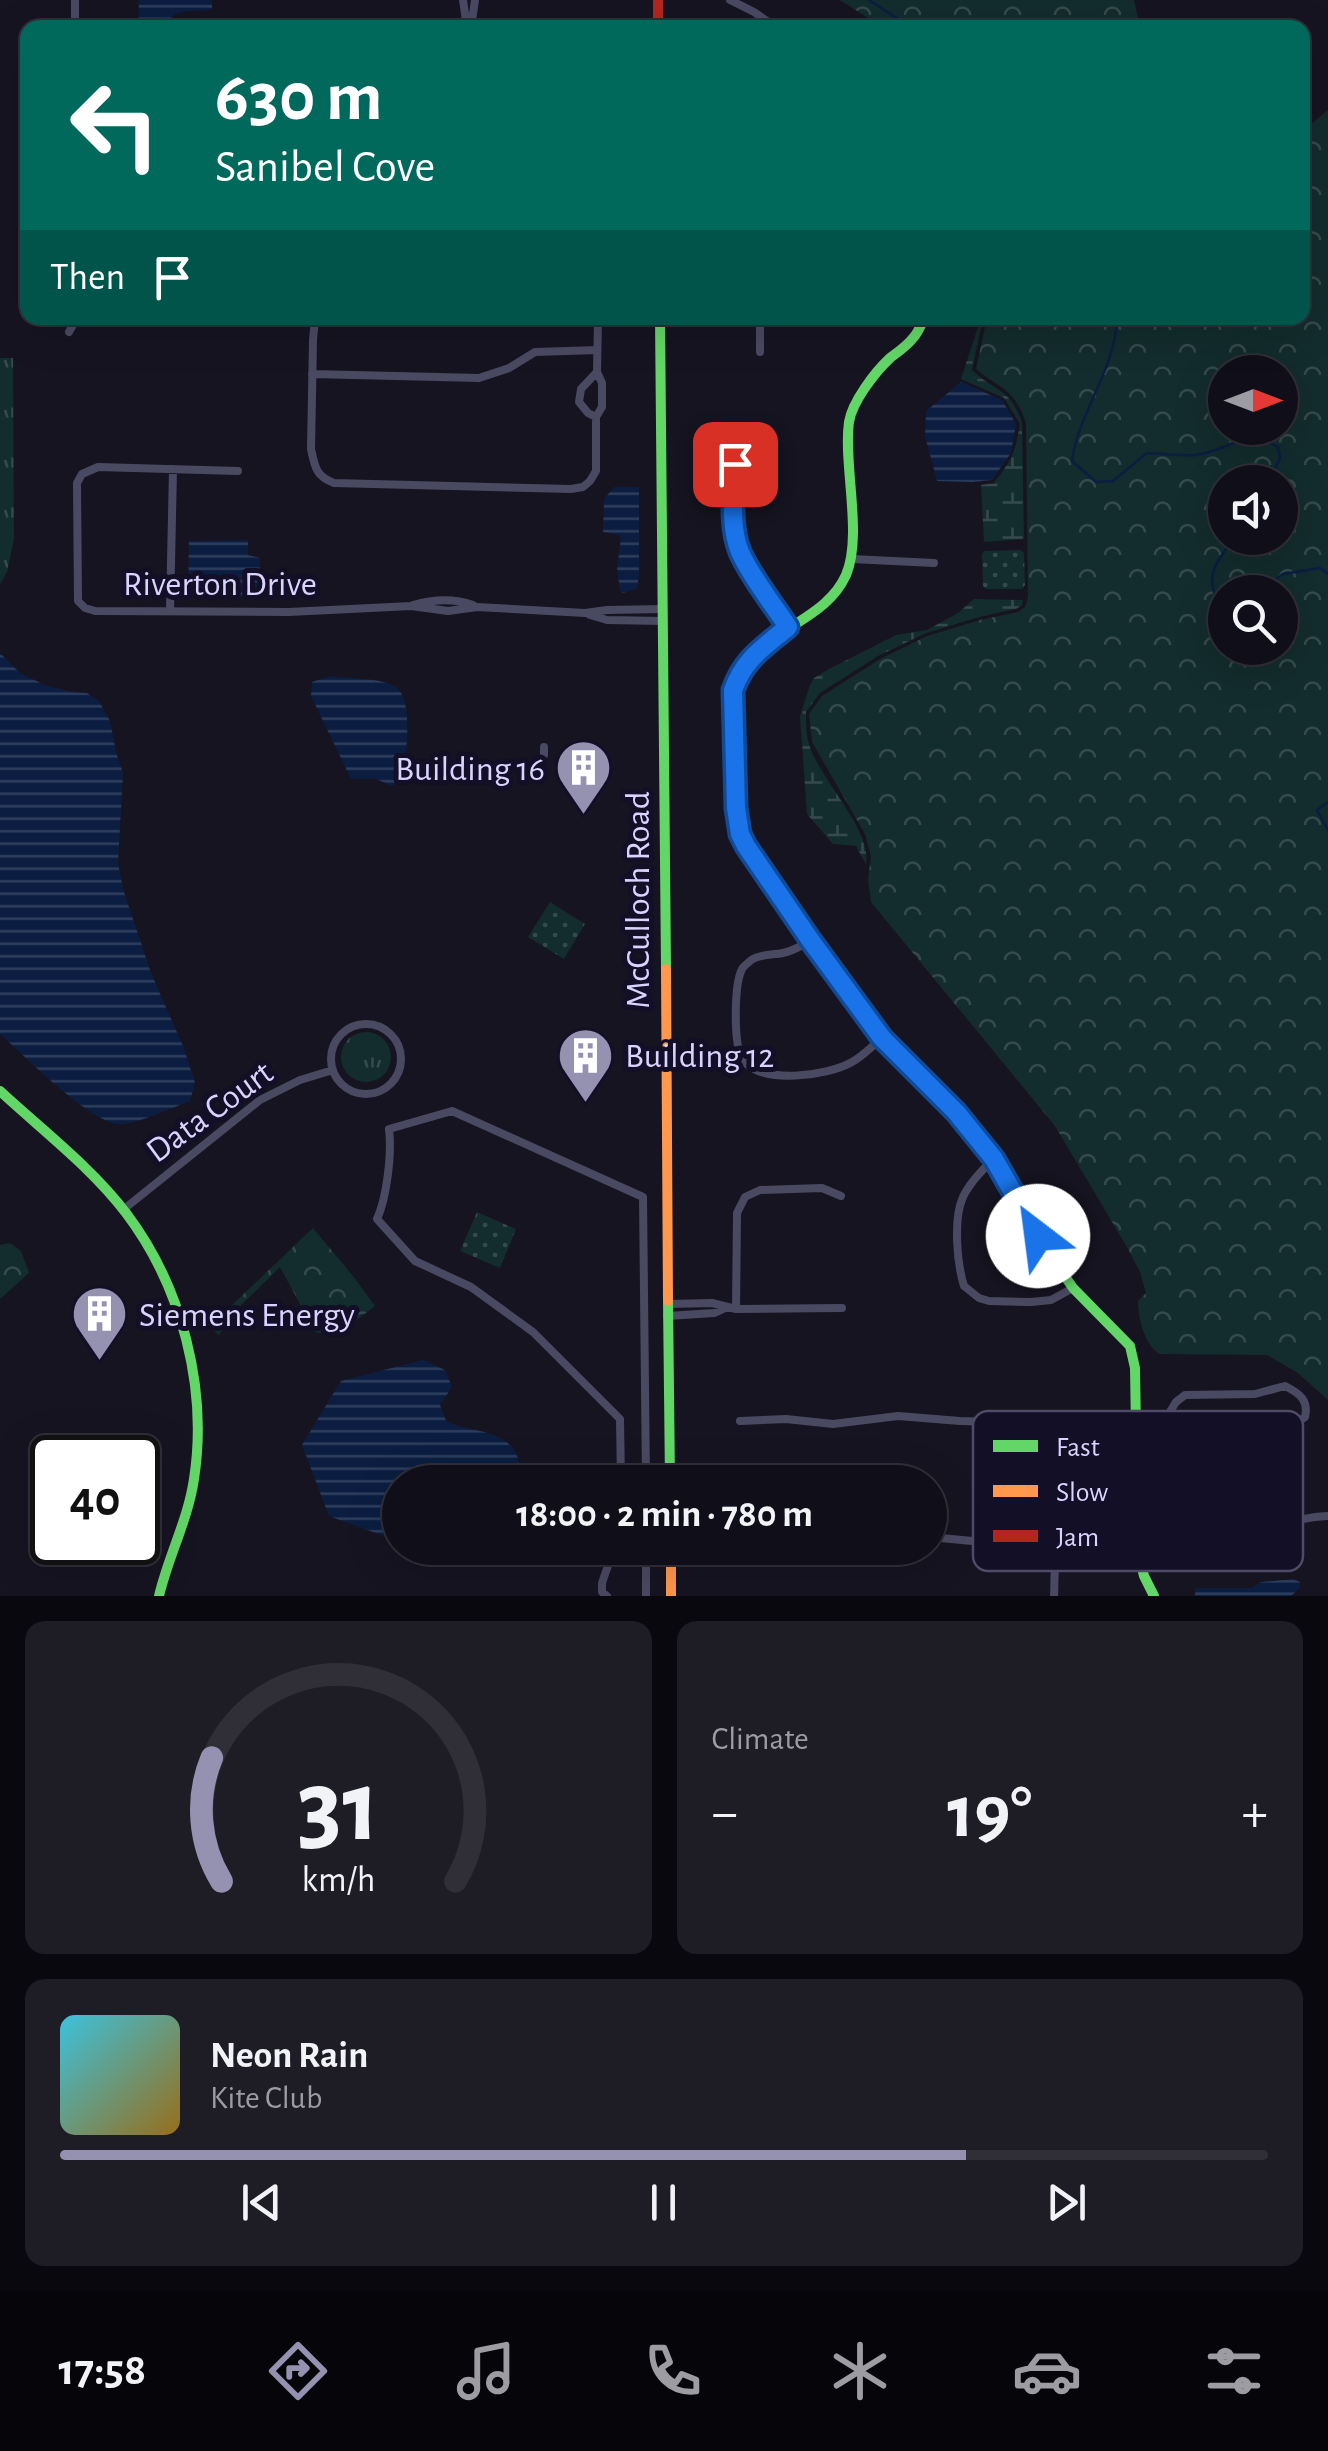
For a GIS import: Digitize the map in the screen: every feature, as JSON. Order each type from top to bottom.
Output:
[{"type":"street","points":[[730,0],[766,20]]},
{"type":"street","points":[[69,332],[72,325]]},
{"type":"street","points":[[315,325],[311,449],[314,466],[322,478],[334,484],[571,490],[583,487],[596,470],[596,417],[602,408],[602,383],[597,372],[598,325]]},
{"type":"street","name":"McCulloch Road","points":[[660,325],[670,1465]]},
{"type":"street","points":[[760,325],[760,352]]},
{"type":"street","points":[[920,325],[915,336],[866,386],[849,419],[852,559],[844,579],[819,610],[788,627],[749,660],[733,690],[740,834],[882,1038],[956,1112],[994,1159],[1072,1288],[1130,1346],[1136,1411]]},
{"type":"street","points":[[312,374],[479,378],[510,368],[535,352],[597,350]]},
{"type":"street","points":[[596,417],[580,402],[581,389],[597,372]]},
{"type":"street","points":[[735,464],[733,516],[741,555],[788,627]]},
{"type":"street","name":"Riverton Drive","points":[[238,471],[98,467],[82,474],[77,484],[78,601],[95,612],[289,612],[410,606],[447,600],[478,606],[663,615]]},
{"type":"street","points":[[170,610],[173,469]]},
{"type":"street","points":[[852,559],[934,564]]},
{"type":"street","points":[[811,941],[786,953],[752,959],[742,968],[736,1029],[744,1062],[758,1072],[775,1075],[826,1072],[857,1060],[882,1038]]},
{"type":"street","points":[[360,1024],[383,1028],[398,1045],[399,1071],[393,1081],[375,1092],[359,1093],[348,1088],[333,1070],[334,1048],[340,1037],[360,1024]]},
{"type":"street","name":"Data Court","points":[[124,1209],[260,1100],[300,1080],[333,1070]]},
{"type":"street","points":[[0,1091],[124,1209],[178,1309],[189,1349],[198,1412],[194,1482],[159,1596]]},
{"type":"street","points":[[621,1465],[620,1420],[532,1332],[472,1287],[415,1261],[377,1219],[382,1208],[390,1129],[452,1111],[643,1197],[646,1465]]},
{"type":"street","points":[[994,1159],[977,1174],[959,1208],[958,1252],[964,1286],[989,1301],[1031,1302],[1050,1300],[1072,1288]]},
{"type":"street","points":[[732,1308],[737,1213],[746,1197],[760,1190],[822,1188],[841,1196]]},
{"type":"street","points":[[699,1303],[699,1314]]},
{"type":"street","points":[[667,1304],[842,1308]]},
{"type":"street","points":[[667,1316],[732,1308]]},
{"type":"street","points":[[1170,1411],[1185,1395],[1255,1394],[1285,1386],[1305,1401],[1307,1410],[1303,1419]]},
{"type":"street","points":[[740,1421],[764,1418],[833,1424],[898,1416],[973,1420]]},
{"type":"street","points":[[1303,1519],[1328,1516]]},
{"type":"street","points":[[947,1539],[973,1541]]},
{"type":"street","points":[[606,1596],[602,1583],[608,1565]]},
{"type":"street","points":[[646,1565],[646,1596]]},
{"type":"street","points":[[670,1565],[671,1596]]},
{"type":"street","points":[[1054,1596],[1057,1571]]},
{"type":"street","points":[[1143,1571],[1154,1596]]},
{"type":"street","points":[[149,1596],[163,1577]]},
{"type":"green space","points":[[840,0],[1134,0],[1138,20],[871,20]]},
{"type":"green space","points":[[1328,110],[1328,1400],[1298,1373],[1267,1355],[1160,1354],[1150,1345],[1139,1315],[1138,1301],[1146,1293],[1127,1247],[1055,1126],[871,902],[871,856],[865,834],[812,742],[809,714],[822,696],[880,659],[927,636],[1025,607],[1026,423],[1006,391],[976,369],[985,325],[1310,325],[1310,125]]},
{"type":"green space","points":[[982,325],[972,370],[1007,396],[1022,423],[1024,539],[984,542],[981,485],[994,483],[1005,468],[1020,424],[1004,398],[961,379]]},
{"type":"green space","points":[[0,358],[13,358],[14,539],[7,572],[0,584]]},
{"type":"green space","points":[[1021,550],[1025,585],[1022,589],[986,589],[984,551]]},
{"type":"green space","points":[[974,599],[1023,600],[1016,609],[926,633],[878,656],[820,693],[806,712],[809,744],[861,835],[866,864],[856,846],[833,844],[807,814],[800,716],[810,685],[829,669],[896,635],[927,630]]},
{"type":"green space","points":[[550,902],[585,924],[564,959],[528,937]]},
{"type":"green space","points":[[366,1032],[384,1039],[391,1057],[384,1075],[366,1082],[348,1075],[341,1057],[348,1039]]},
{"type":"green space","points":[[477,1212],[516,1229],[500,1268],[460,1251]]},
{"type":"green space","points":[[313,1228],[375,1306],[335,1336],[315,1332],[280,1267],[236,1310],[219,1335],[209,1327]]},
{"type":"green space","points":[[10,1243],[21,1251],[29,1273],[0,1299],[0,1245]]},
{"type":"water","points":[[139,0],[212,0],[212,9],[179,13],[170,20],[138,20]]},
{"type":"water","points":[[961,382],[1002,400],[1016,424],[1011,453],[992,480],[937,481],[925,436],[926,411]]},
{"type":"water","points":[[614,487],[639,487],[637,589],[623,593],[617,568],[621,538],[603,532],[604,499]]},
{"type":"water","points":[[248,540],[248,555],[260,558],[259,598],[188,594],[189,541]]},
{"type":"water","points":[[0,653],[20,673],[47,686],[87,693],[99,701],[110,721],[123,773],[118,863],[123,889],[195,1083],[190,1101],[140,1120],[124,1124],[96,1115],[0,1034]]},
{"type":"water","points":[[330,676],[379,681],[400,692],[407,713],[404,777],[392,786],[376,779],[351,779],[311,696],[312,682]]},
{"type":"water","points":[[423,1360],[445,1370],[452,1387],[440,1405],[446,1421],[500,1438],[514,1450],[519,1465],[382,1465],[382,1535],[329,1516],[302,1445],[341,1381]]},
{"type":"water","points":[[1261,1582],[1300,1582],[1300,1588],[1291,1596],[1195,1596],[1195,1588],[1252,1588]]},
{"type":"waterway","points":[[869,0],[900,20]]},
{"type":"waterway","points":[[1116,325],[1110,356],[1081,426],[1072,461],[1096,482],[1113,481],[1147,453],[1195,455],[1255,439],[1278,447],[1277,465]]},
{"type":"waterway","points":[[1213,575],[1221,555]]},
{"type":"waterway","points":[[1282,575],[1320,568],[1328,574]]},
{"type":"waterway","points":[[1328,802],[1317,810],[1328,830]]},
{"type":"traffic: fast","points":[[660,325],[666,969]]},
{"type":"traffic: fast","points":[[921,325],[911,341],[871,379],[851,414],[848,439],[853,540],[846,575],[820,607],[757,651],[737,679],[731,730],[740,835],[882,1038],[957,1112],[994,1159],[1038,1237],[1073,1288],[1130,1346],[1135,1368],[1136,1411]]},
{"type":"traffic: fast","points":[[0,1091],[82,1164],[126,1213],[146,1242],[176,1306],[193,1374],[197,1444],[191,1494],[159,1596]]},
{"type":"traffic: fast","points":[[668,1301],[670,1465]]},
{"type":"traffic: fast","points":[[1143,1571],[1154,1596]]},
{"type":"traffic: slow","points":[[666,969],[668,1301]]},
{"type":"traffic: slow","points":[[671,1565],[671,1596]]},
{"type":"traffic: jam","points":[[658,0],[658,20]]},
{"type":"place","name":"Building 16","points":[[584,817]]},
{"type":"place","name":"Building 12","points":[[586,1104]]},
{"type":"place","name":"Siemens Energy","points":[[100,1363]]},
{"type":"route","points":[[735,464],[733,516],[741,555],[788,627],[749,660],[733,690],[740,834],[882,1038],[956,1112],[994,1159],[1038,1236]]}]
